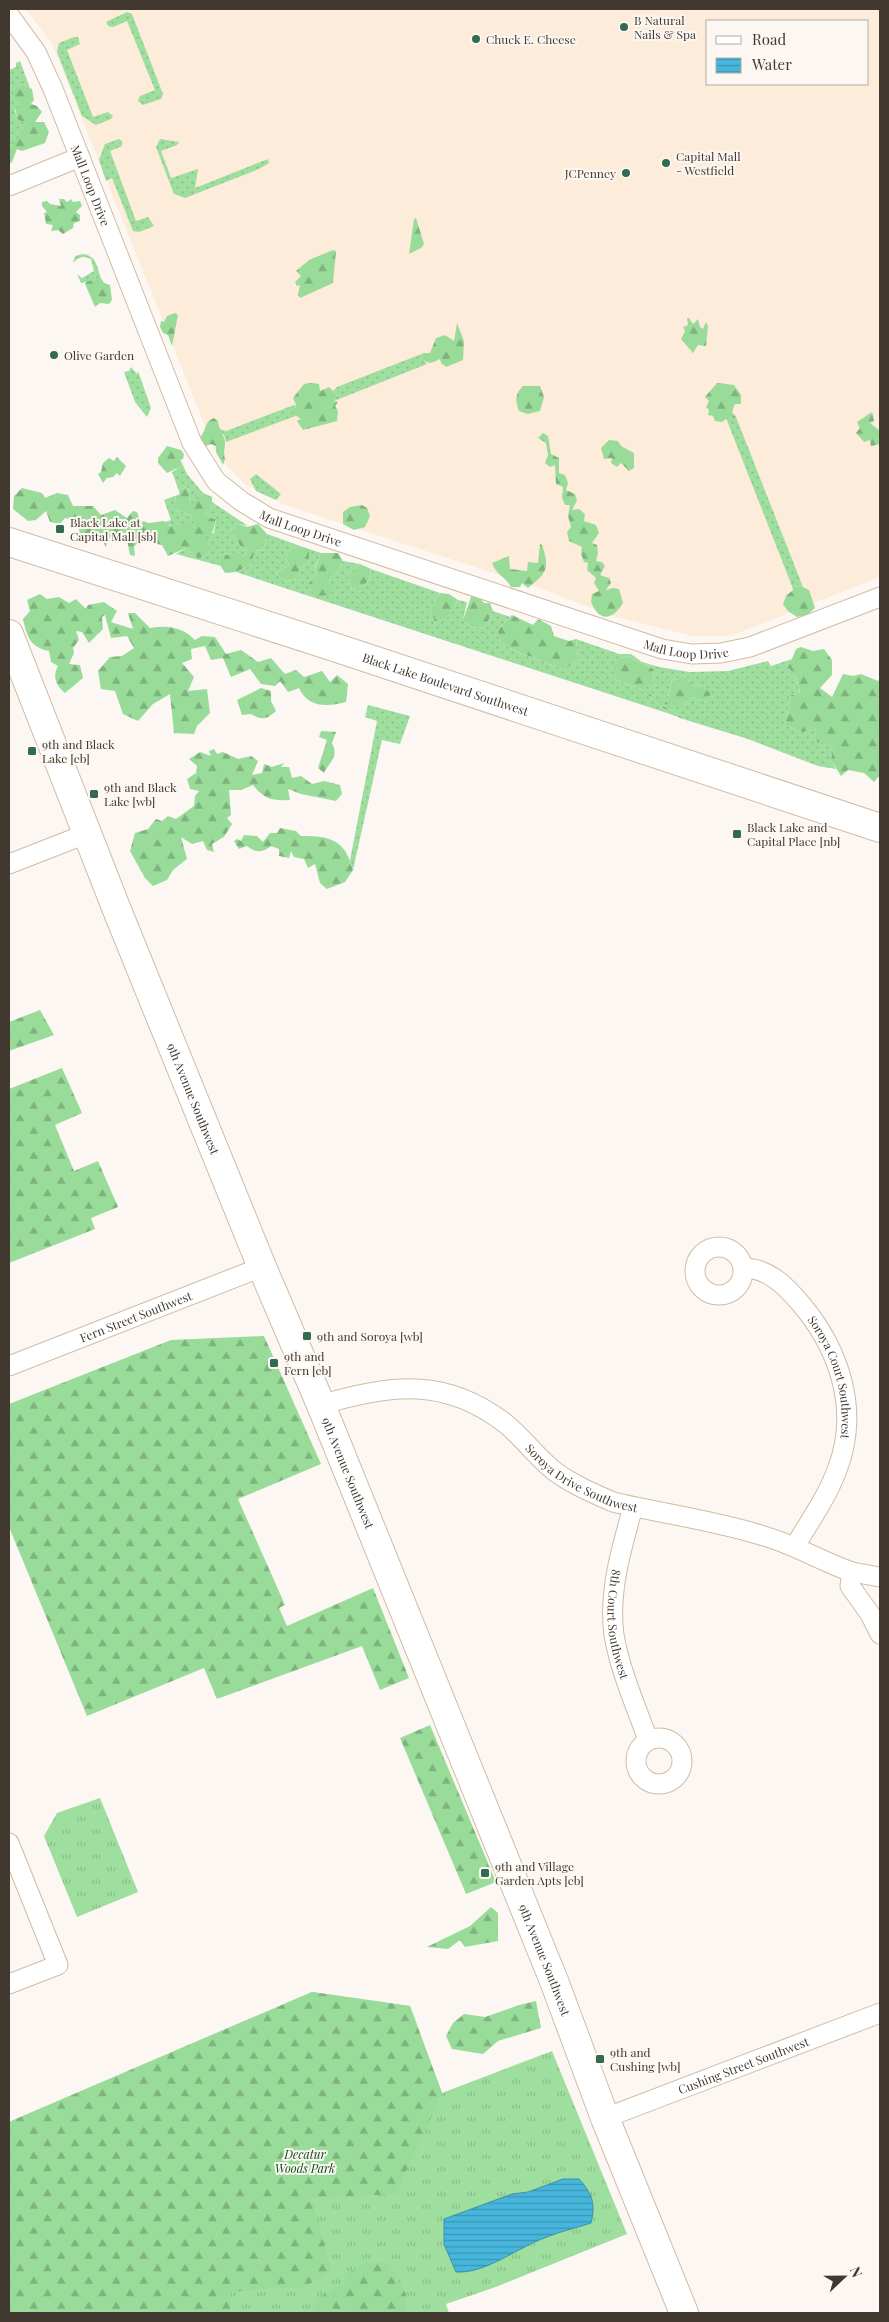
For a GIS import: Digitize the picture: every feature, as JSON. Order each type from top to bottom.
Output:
[{"type":"street","name":"Mall Loop Drive","points":[[9,15],[36,52],[53,89],[192,443],[216,481],[241,501],[269,518],[662,649],[692,654],[721,653],[750,647],[880,597]]},
{"type":"street","points":[[9,186],[80,157]]},
{"type":"street","name":"Black Lake Boulevard Southwest","points":[[9,542],[334,647],[880,828]]},
{"type":"street","name":"9th Avenue Southwest","points":[[9,634],[86,834],[262,1267],[322,1405],[554,1981],[605,2118],[684,2313]]},
{"type":"street","points":[[9,864],[86,834]]},
{"type":"street","name":"Fern Street Southwest","points":[[9,1366],[262,1267]]},
{"type":"street","name":"Soroya Court Southwest","points":[[742,1268],[757,1268],[766,1272],[788,1289],[827,1338],[843,1380],[847,1413],[846,1435],[838,1467],[830,1488],[795,1546]]},
{"type":"street","name":"Soroya Drive Southwest","points":[[322,1405],[376,1390],[412,1387],[461,1398],[484,1409],[506,1424],[552,1469],[568,1480],[614,1502],[764,1536],[795,1546],[830,1564],[852,1572],[880,1578]]},
{"type":"street","name":"8th Court Southwest","points":[[633,1507],[622,1547],[615,1584],[614,1633],[620,1664],[648,1740]]},
{"type":"street","points":[[852,1572],[850,1586],[870,1614],[880,1634]]},
{"type":"street","points":[[9,1843],[58,1964],[9,1984]]},
{"type":"street","name":"Cushing Street Southwest","points":[[605,2118],[880,2013]]},
{"type":"shaded area","points":[[26,9],[880,9],[880,577],[730,636],[693,636],[616,617],[536,587],[285,505],[245,484],[217,456],[52,44]]},
{"type":"green space","points":[[127,12],[132,14],[163,94],[161,99],[143,105],[138,101],[140,96],[155,90],[127,21],[113,27],[108,26],[106,22]]},
{"type":"green space","points":[[78,37],[80,44],[67,50],[93,117],[108,112],[113,116],[111,119],[96,125],[82,116],[57,52],[59,43]]},
{"type":"green space","points":[[20,61],[30,88],[23,84],[13,89],[15,98],[21,105],[15,110],[17,119],[27,124],[11,147],[9,143],[9,70],[16,67],[16,63]]},
{"type":"green space","points":[[23,84],[32,89],[34,100],[31,104],[37,106],[42,112],[35,122],[44,122],[49,132],[45,143],[22,151],[17,149],[12,162],[9,164],[9,143],[11,147],[26,124],[17,119],[13,89]]},
{"type":"green space","points":[[119,139],[122,141],[122,146],[110,151],[136,221],[148,217],[154,226],[139,232],[133,231],[112,178],[106,181],[99,160],[105,144]]},
{"type":"green space","points":[[160,139],[179,142],[177,145],[161,151],[171,178],[198,169],[195,188],[268,159],[269,163],[259,169],[185,198],[174,194],[156,147]]},
{"type":"green space","points":[[59,199],[64,199],[67,202],[71,199],[73,202],[80,201],[82,206],[76,212],[80,215],[80,221],[74,223],[73,228],[63,234],[58,230],[51,231],[53,225],[46,224],[44,213],[47,212],[42,206],[42,202],[47,201],[50,204],[61,206]]},
{"type":"green space","points":[[416,218],[424,244],[421,248],[409,254],[414,219]]},
{"type":"green space","points":[[333,250],[336,251],[333,283],[300,298],[298,295],[300,285],[297,286],[295,282],[301,276],[296,271],[309,260]]},
{"type":"green space","points":[[83,254],[93,259],[101,278],[81,283],[77,274],[82,278],[94,271],[91,259],[86,257],[81,257],[73,263],[75,256]]},
{"type":"green space","points":[[101,278],[104,283],[110,285],[112,300],[109,304],[100,303],[95,307],[85,284],[87,281]]},
{"type":"green space","points":[[175,313],[178,315],[172,346],[168,335],[163,333],[160,327],[161,321],[164,322],[167,316]]},
{"type":"green space","points":[[687,318],[693,324],[698,319],[700,327],[703,329],[706,322],[708,326],[706,346],[698,345],[693,353],[681,339],[685,331],[683,327],[688,325]]},
{"type":"green space","points":[[457,323],[464,341],[463,360],[446,367],[441,363],[440,359],[430,363],[426,362],[424,360],[424,353],[430,353],[436,338],[445,335],[454,341]]},
{"type":"green space","points":[[424,353],[424,360],[427,364],[334,401],[337,395],[333,391],[337,387]]},
{"type":"green space","points":[[131,367],[137,374],[138,371],[151,408],[147,417],[135,402],[124,372],[129,371]]},
{"type":"green space","points":[[717,383],[734,385],[741,395],[741,404],[735,404],[732,412],[736,417],[733,419],[729,417],[722,422],[715,421],[713,416],[708,415],[709,410],[706,407],[709,401],[705,397]]},
{"type":"green space","points":[[304,384],[319,384],[320,391],[329,387],[337,395],[334,401],[338,402],[335,406],[338,411],[337,421],[303,430],[297,421],[301,419],[292,413],[294,408],[297,407],[293,398]]},
{"type":"green space","points":[[523,386],[540,386],[544,397],[540,411],[528,414],[519,411],[516,397]]},
{"type":"green space","points":[[294,405],[298,407],[294,408],[293,413],[298,415],[226,442],[224,435],[219,429],[226,431]]},
{"type":"green space","points":[[872,412],[874,421],[870,423],[880,431],[880,444],[871,446],[870,440],[864,442],[856,433],[860,428],[857,422]]},
{"type":"green space","points":[[736,417],[803,587],[792,586],[726,418],[733,419]]},
{"type":"green space","points":[[214,418],[218,421],[225,440],[225,459],[223,465],[216,452],[216,446],[202,444],[201,436],[207,424]]},
{"type":"green space","points":[[543,433],[548,436],[551,454],[559,458],[559,473],[565,475],[568,483],[566,490],[575,494],[577,500],[572,510],[579,509],[585,514],[584,521],[596,525],[599,533],[592,543],[597,545],[596,561],[602,562],[605,566],[600,575],[609,578],[611,583],[606,590],[619,589],[623,603],[610,616],[602,616],[594,609],[591,602],[592,594],[599,591],[594,583],[596,578],[587,570],[588,563],[584,562],[581,554],[582,547],[569,541],[567,532],[571,527],[568,516],[570,505],[565,505],[562,498],[563,487],[556,484],[555,465],[550,467],[545,463],[548,455],[546,443],[538,438]]},
{"type":"green space","points":[[609,440],[618,441],[621,446],[634,453],[634,468],[629,471],[621,463],[617,467],[611,463],[612,458],[604,459],[601,448]]},
{"type":"green space","points":[[167,446],[181,450],[184,454],[183,459],[180,460],[180,467],[167,473],[158,463],[158,458]]},
{"type":"green space","points":[[117,457],[126,466],[120,476],[117,473],[113,477],[107,478],[103,483],[98,474],[101,472],[103,463],[109,458],[114,461]]},
{"type":"green space","points":[[180,459],[187,474],[203,493],[191,505],[189,499],[190,491],[186,487],[179,491],[172,472],[180,467]]},
{"type":"green space","points":[[256,474],[281,494],[276,500],[256,491],[250,479]]},
{"type":"green space","points":[[186,487],[190,492],[189,499],[191,504],[203,493],[212,497],[212,502],[204,516],[216,519],[208,553],[199,559],[186,548],[168,556],[162,545],[142,541],[134,546],[135,556],[130,555],[126,534],[115,534],[107,540],[106,547],[98,532],[80,534],[77,521],[65,518],[60,524],[50,522],[46,511],[36,520],[28,521],[13,509],[14,496],[22,488],[42,493],[45,498],[57,493],[68,495],[73,506],[93,506],[101,515],[115,510],[127,518],[133,511],[137,512],[140,520],[149,523],[164,521],[170,526],[193,517],[174,508],[176,497],[180,497],[179,491]]},
{"type":"green space","points":[[180,494],[180,498],[176,497],[174,508],[193,517],[196,530],[188,521],[176,526],[171,526],[165,522],[171,520],[164,500]]},
{"type":"green space","points":[[212,502],[248,526],[239,524],[231,530],[242,549],[249,550],[245,556],[234,553],[225,555],[221,566],[176,554],[186,548],[199,559],[208,553],[208,542],[205,536],[214,533],[216,519],[203,516]]},
{"type":"green space","points":[[362,505],[367,508],[370,516],[365,527],[354,530],[343,524],[343,512],[350,507]]},
{"type":"green space","points":[[239,524],[247,527],[258,524],[267,534],[263,549],[255,551],[251,565],[236,572],[225,573],[220,565],[225,555],[249,550],[242,549],[231,530]]},
{"type":"green space","points":[[267,534],[303,547],[291,548],[286,558],[289,565],[276,574],[287,581],[297,579],[301,568],[309,560],[309,549],[321,553],[315,568],[317,575],[308,584],[315,596],[330,595],[328,577],[335,575],[343,561],[360,564],[348,575],[352,589],[360,587],[368,581],[371,569],[440,593],[430,608],[435,623],[448,617],[458,600],[467,602],[463,620],[472,627],[485,628],[493,611],[510,617],[497,630],[501,642],[513,650],[565,670],[578,660],[576,639],[619,654],[631,654],[642,662],[659,667],[689,672],[728,671],[768,661],[771,666],[792,659],[786,665],[796,677],[800,694],[791,695],[785,725],[803,732],[816,727],[817,742],[834,745],[831,761],[836,769],[818,766],[748,739],[686,720],[661,704],[682,705],[694,697],[705,702],[711,694],[704,686],[695,687],[685,676],[672,681],[667,702],[655,699],[643,688],[652,685],[654,669],[627,656],[618,659],[612,669],[616,680],[639,688],[670,714],[236,572],[251,565],[255,551],[263,549]]},
{"type":"green space","points":[[540,544],[546,559],[543,574],[528,588],[522,583],[520,587],[511,587],[492,563],[509,556],[510,569],[527,571],[528,562],[538,563]]},
{"type":"green space","points":[[303,547],[309,549],[309,560],[301,568],[297,579],[287,581],[276,574],[289,565],[286,558],[291,548]]},
{"type":"green space","points":[[321,553],[338,553],[343,561],[335,575],[330,596],[315,596],[307,583],[317,575],[315,569]]},
{"type":"green space","points":[[360,564],[371,569],[369,578],[360,587],[352,589],[348,575]]},
{"type":"green space","points":[[792,586],[803,587],[809,590],[815,608],[807,615],[797,617],[788,611],[783,604],[786,596],[793,590]]},
{"type":"green space","points":[[440,593],[449,594],[458,600],[448,617],[435,623],[430,608]]},
{"type":"green space","points":[[40,594],[47,599],[59,597],[69,603],[76,599],[86,609],[88,605],[104,602],[117,611],[111,622],[133,629],[128,613],[135,613],[150,628],[174,628],[185,632],[195,640],[202,636],[215,637],[226,654],[241,650],[258,662],[271,658],[285,674],[296,670],[304,677],[322,671],[330,682],[337,675],[348,684],[346,702],[332,705],[313,703],[303,695],[299,688],[288,692],[280,681],[275,686],[261,684],[250,669],[231,677],[223,658],[211,660],[205,646],[191,649],[192,659],[182,663],[194,677],[188,691],[207,689],[210,713],[197,726],[194,734],[174,733],[170,694],[153,704],[138,721],[123,714],[115,691],[101,689],[98,671],[110,657],[122,656],[134,648],[127,636],[111,638],[105,615],[102,617],[103,629],[89,643],[82,632],[76,631],[79,640],[73,648],[74,653],[69,664],[80,665],[83,678],[65,693],[56,681],[55,674],[58,666],[51,662],[49,651],[33,644],[24,625],[23,619],[30,611],[27,600]]},
{"type":"green space","points":[[472,594],[477,594],[484,603],[490,603],[493,611],[485,628],[472,627],[463,620]]},
{"type":"green space","points":[[512,615],[533,625],[538,619],[551,626],[554,636],[569,641],[576,639],[578,660],[565,670],[513,650],[501,642],[497,630]]},
{"type":"green space","points":[[801,647],[813,651],[824,649],[832,660],[832,675],[820,688],[832,697],[843,674],[853,676],[861,674],[878,681],[880,679],[880,775],[874,782],[864,773],[848,770],[841,776],[824,751],[812,739],[785,725],[791,695],[800,693],[796,677],[786,665],[792,659],[796,649]]},
{"type":"green space","points":[[627,656],[654,669],[652,685],[644,688],[667,702],[672,681],[685,676],[695,687],[704,686],[711,694],[705,702],[694,697],[682,705],[662,705],[686,720],[670,714],[639,688],[616,680],[611,669],[618,659]]},
{"type":"green space","points":[[261,688],[271,691],[271,701],[276,711],[264,718],[258,718],[251,714],[242,715],[237,700]]},
{"type":"green space","points":[[368,705],[410,716],[400,744],[382,740],[353,870],[350,860],[377,721],[365,717]]},
{"type":"green space","points":[[321,731],[336,732],[332,743],[335,752],[333,759],[324,773],[318,768],[327,740],[319,737]]},
{"type":"green space","points":[[214,749],[217,754],[223,752],[238,759],[251,756],[258,761],[252,775],[262,773],[264,764],[272,767],[284,763],[281,767],[289,767],[292,778],[301,776],[312,784],[324,781],[340,785],[342,794],[336,801],[301,794],[288,789],[290,800],[278,800],[265,796],[253,785],[241,790],[229,790],[231,815],[227,818],[232,824],[224,837],[212,844],[214,852],[207,850],[203,841],[192,844],[181,837],[187,859],[173,870],[167,880],[153,886],[145,878],[130,851],[135,833],[148,829],[156,819],[162,821],[168,816],[176,819],[194,806],[195,796],[199,791],[190,789],[187,779],[196,773],[197,766],[189,759],[200,752],[211,756],[209,751]]},
{"type":"green space","points":[[280,828],[296,831],[301,836],[329,839],[341,846],[350,860],[353,870],[345,882],[327,889],[320,883],[315,864],[308,868],[304,859],[294,857],[291,851],[289,858],[279,856],[279,849],[271,846],[259,851],[247,846],[239,849],[234,841],[237,839],[241,841],[244,835],[257,836],[263,842],[270,833],[277,833]]},
{"type":"green space","points":[[40,1010],[54,1035],[9,1051],[9,1022]]},
{"type":"green space","points":[[62,1068],[82,1113],[55,1125],[74,1171],[98,1161],[118,1207],[91,1218],[95,1229],[9,1263],[9,1089]]},
{"type":"green space","points":[[264,1336],[321,1464],[238,1499],[285,1605],[279,1608],[287,1626],[373,1588],[409,1678],[380,1690],[362,1646],[217,1699],[204,1668],[87,1716],[9,1527],[9,1404],[171,1340]]},
{"type":"green space","points":[[430,1725],[496,1882],[466,1894],[400,1738]]},
{"type":"green space","points":[[100,1798],[138,1892],[77,1917],[44,1836],[57,1813]]},
{"type":"green space","points":[[491,1907],[498,1913],[498,1941],[465,1947],[460,1940],[448,1949],[427,1947],[470,1926]]},
{"type":"green space","name":"Decatur Woods Park","points":[[312,1992],[410,2006],[442,2093],[552,2051],[627,2234],[493,2288],[446,2304],[449,2313],[9,2313],[9,2122]]},
{"type":"green space","name":"Decatur Woods Park","points":[[312,1992],[410,2006],[442,2093],[396,2194],[312,2198],[331,2271],[303,2288],[272,2288],[231,2292],[230,2313],[9,2313],[9,2122]]},
{"type":"green space","points":[[536,2001],[541,2028],[498,2041],[483,2054],[452,2049],[446,2036],[453,2023],[464,2014],[485,2017]]},
{"type":"green space","points":[[366,2262],[388,2263],[406,2294],[407,2313],[312,2313],[316,2302],[320,2298],[344,2284],[347,2274]]},
{"type":"water","points":[[563,2179],[579,2179],[587,2189],[593,2204],[591,2223],[536,2241],[479,2269],[456,2272],[444,2244],[444,2219],[512,2194],[528,2192]]},
{"type":"place","name":"B Natural Nails & Spa","points":[[624,27]]},
{"type":"place","name":"Chuck E. Cheese","points":[[476,39]]},
{"type":"place","name":"Capital Mall - Westfield","points":[[666,163]]},
{"type":"place","name":"JCPenney","points":[[626,173]]},
{"type":"place","name":"Olive Garden","points":[[54,355]]},
{"type":"place","name":"Black Lake at Capital Mall [sb]","points":[[60,529]]},
{"type":"place","name":"9th and Black Lake [eb]","points":[[32,751]]},
{"type":"place","name":"9th and Black Lake [wb]","points":[[94,794]]},
{"type":"place","name":"Black Lake and Capital Place [nb]","points":[[737,834]]},
{"type":"place","name":"9th and Soroya [wb]","points":[[307,1336]]},
{"type":"place","name":"9th and Fern [eb]","points":[[274,1363]]},
{"type":"place","name":"9th and Village Garden Apts [eb]","points":[[485,1873]]},
{"type":"place","name":"9th and Cushing [wb]","points":[[600,2059]]}]
